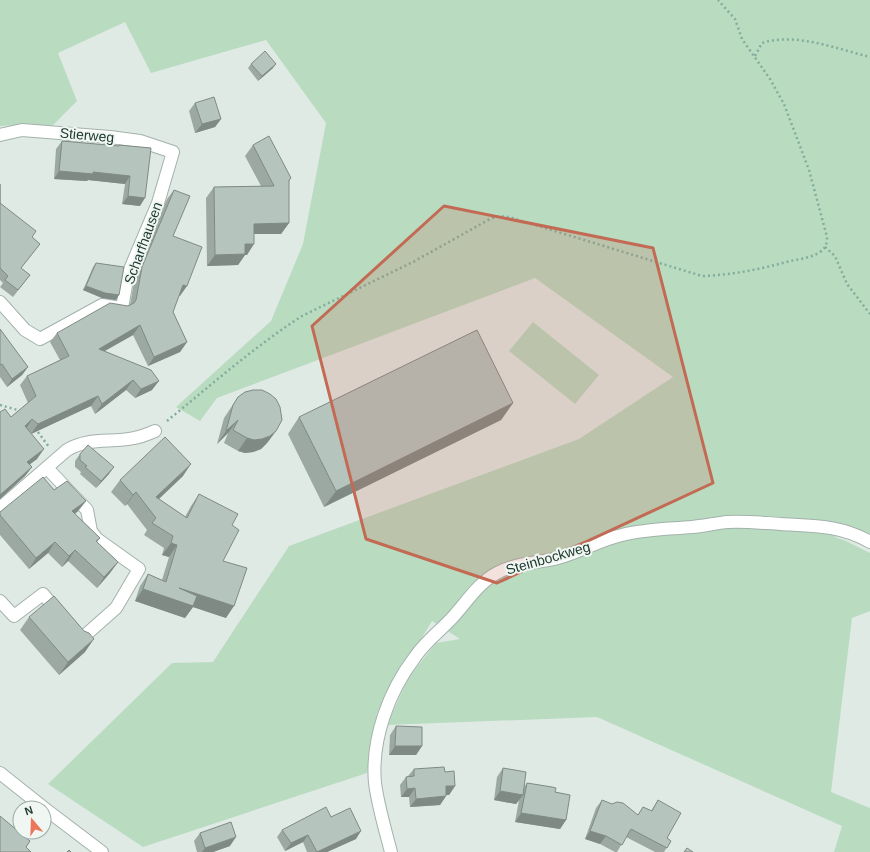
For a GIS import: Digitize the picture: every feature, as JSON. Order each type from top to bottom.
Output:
[{"type":"street","name":"Stierweg","points":[[0,135],[22,130],[110,137],[140,141],[173,152]]},
{"type":"street","name":"Scharfhausen","points":[[0,302],[26,330],[40,339],[102,305],[122,308],[128,274],[158,203],[173,152]]},
{"type":"street","points":[[0,508],[58,458],[76,445],[86,442],[133,438],[144,436],[154,431]]},
{"type":"street","points":[[0,601],[14,616],[43,594],[81,639],[116,608],[139,569],[97,539],[91,531],[87,510],[47,468]]},
{"type":"street","name":"Steinbockweg","points":[[391,852],[378,799],[374,764],[378,736],[385,713],[396,685],[415,656],[452,618],[477,589],[496,574],[518,565],[571,554],[622,535],[640,531],[694,527],[726,522],[748,521],[829,527],[853,533],[870,542]]},
{"type":"street","points":[[0,773],[34,800]]},
{"type":"street","points":[[52,814],[102,852]]},
{"type":"path","points":[[154,431],[286,326],[302,316],[413,262],[480,224],[499,216],[509,217],[702,276],[753,271],[809,257],[819,252],[825,247],[827,237],[809,170],[797,136],[784,104],[770,78],[742,39],[735,19],[718,0]]},
{"type":"path","points":[[755,56],[762,43],[772,40],[810,43],[833,47],[870,57]]},
{"type":"path","points":[[825,247],[835,256],[847,284],[870,314]]},
{"type":"path","points":[[0,405],[25,413]]},
{"type":"path","points":[[32,424],[58,458]]},
{"type":"highlighted area","points":[[444,206],[653,248],[713,483],[497,583],[366,539],[312,326]]},
{"type":"green space","points":[[0,0],[870,0],[870,534],[836,522],[835,537],[870,553],[870,611],[852,618],[831,792],[870,808],[870,852],[834,852],[842,826],[597,717],[387,725],[408,678],[436,643],[460,639],[432,621],[377,713],[367,773],[143,847],[48,784],[172,663],[213,662],[289,546],[579,439],[673,377],[535,278],[217,398],[200,421],[176,407],[271,321],[303,244],[326,123],[266,40],[151,73],[125,22],[58,53],[77,101],[52,126],[0,126]]},
{"type":"green space","points":[[533,322],[599,375],[575,404],[509,351]]},
{"type":"building","points":[[265,51],[276,64],[262,76],[251,64]]},
{"type":"building","points":[[214,97],[221,119],[202,124],[195,103]]},
{"type":"building","points":[[269,136],[291,178],[289,180],[289,223],[254,224],[254,244],[245,244],[245,254],[215,255],[214,187],[274,186],[253,145]]},
{"type":"building","points":[[62,141],[151,148],[145,198],[128,196],[130,176],[93,172],[93,174],[59,171]]},
{"type":"building","points":[[174,190],[190,196],[173,236],[202,247],[187,286],[183,285],[173,312],[187,342],[154,357],[140,325],[99,349],[151,370],[159,381],[141,389],[133,380],[102,404],[98,396],[38,424],[32,419],[25,426],[44,449],[27,462],[32,467],[0,495],[0,412],[5,409],[11,417],[36,396],[27,376],[69,356],[57,333],[110,303],[128,306],[134,303],[136,300],[142,267]]},
{"type":"building","points":[[0,203],[36,231],[32,237],[40,244],[21,268],[30,275],[18,290],[5,280],[8,276],[0,268]]},
{"type":"building","points":[[96,263],[124,267],[119,295],[105,293],[86,286]]},
{"type":"building","points":[[0,329],[28,367],[12,379],[2,364],[0,365]]},
{"type":"building","points":[[477,330],[513,403],[336,491],[299,417]]},
{"type":"building","points":[[262,390],[276,399],[280,407],[282,420],[276,431],[270,436],[254,440],[247,438],[233,430],[238,420],[226,431],[233,405],[238,397],[245,392]]},
{"type":"building","points":[[165,437],[191,464],[156,497],[187,518],[199,494],[238,514],[232,525],[239,530],[223,561],[247,568],[234,606],[179,588],[197,596],[193,606],[143,589],[148,574],[166,582],[177,545],[171,543],[173,536],[152,523],[156,518],[136,492],[133,495],[120,480]]},
{"type":"building","points":[[88,445],[114,467],[101,481],[85,467],[87,466],[80,460],[80,454]]},
{"type":"building","points":[[43,477],[54,490],[67,481],[86,501],[72,511],[100,538],[96,541],[118,562],[104,577],[75,550],[69,556],[55,542],[36,558],[0,515],[0,512]]},
{"type":"building","points":[[54,596],[84,631],[89,633],[94,639],[68,662],[29,617]]},
{"type":"building","points":[[396,726],[422,727],[422,746],[395,746]]},
{"type":"building","points":[[444,767],[445,772],[454,771],[455,786],[446,786],[446,796],[416,799],[415,788],[407,789],[406,777],[414,776],[414,769]]},
{"type":"building","points":[[503,768],[526,772],[523,795],[500,791]]},
{"type":"building","points":[[527,783],[556,788],[555,792],[570,795],[566,820],[521,813]]},
{"type":"building","points":[[602,800],[612,804],[617,802],[623,803],[638,815],[643,807],[652,811],[658,800],[681,813],[667,838],[671,841],[667,848],[631,829],[622,845],[606,836],[590,831]]},
{"type":"building","points":[[326,807],[331,817],[350,808],[361,831],[317,852],[308,835],[291,843],[282,830]]},
{"type":"building","points":[[0,816],[12,826],[12,840],[29,840],[30,841],[26,847],[31,852],[0,852]]},
{"type":"building","points":[[231,822],[236,837],[205,848],[200,833]]},
{"type":"building","points":[[687,848],[693,852],[684,852]]}]
